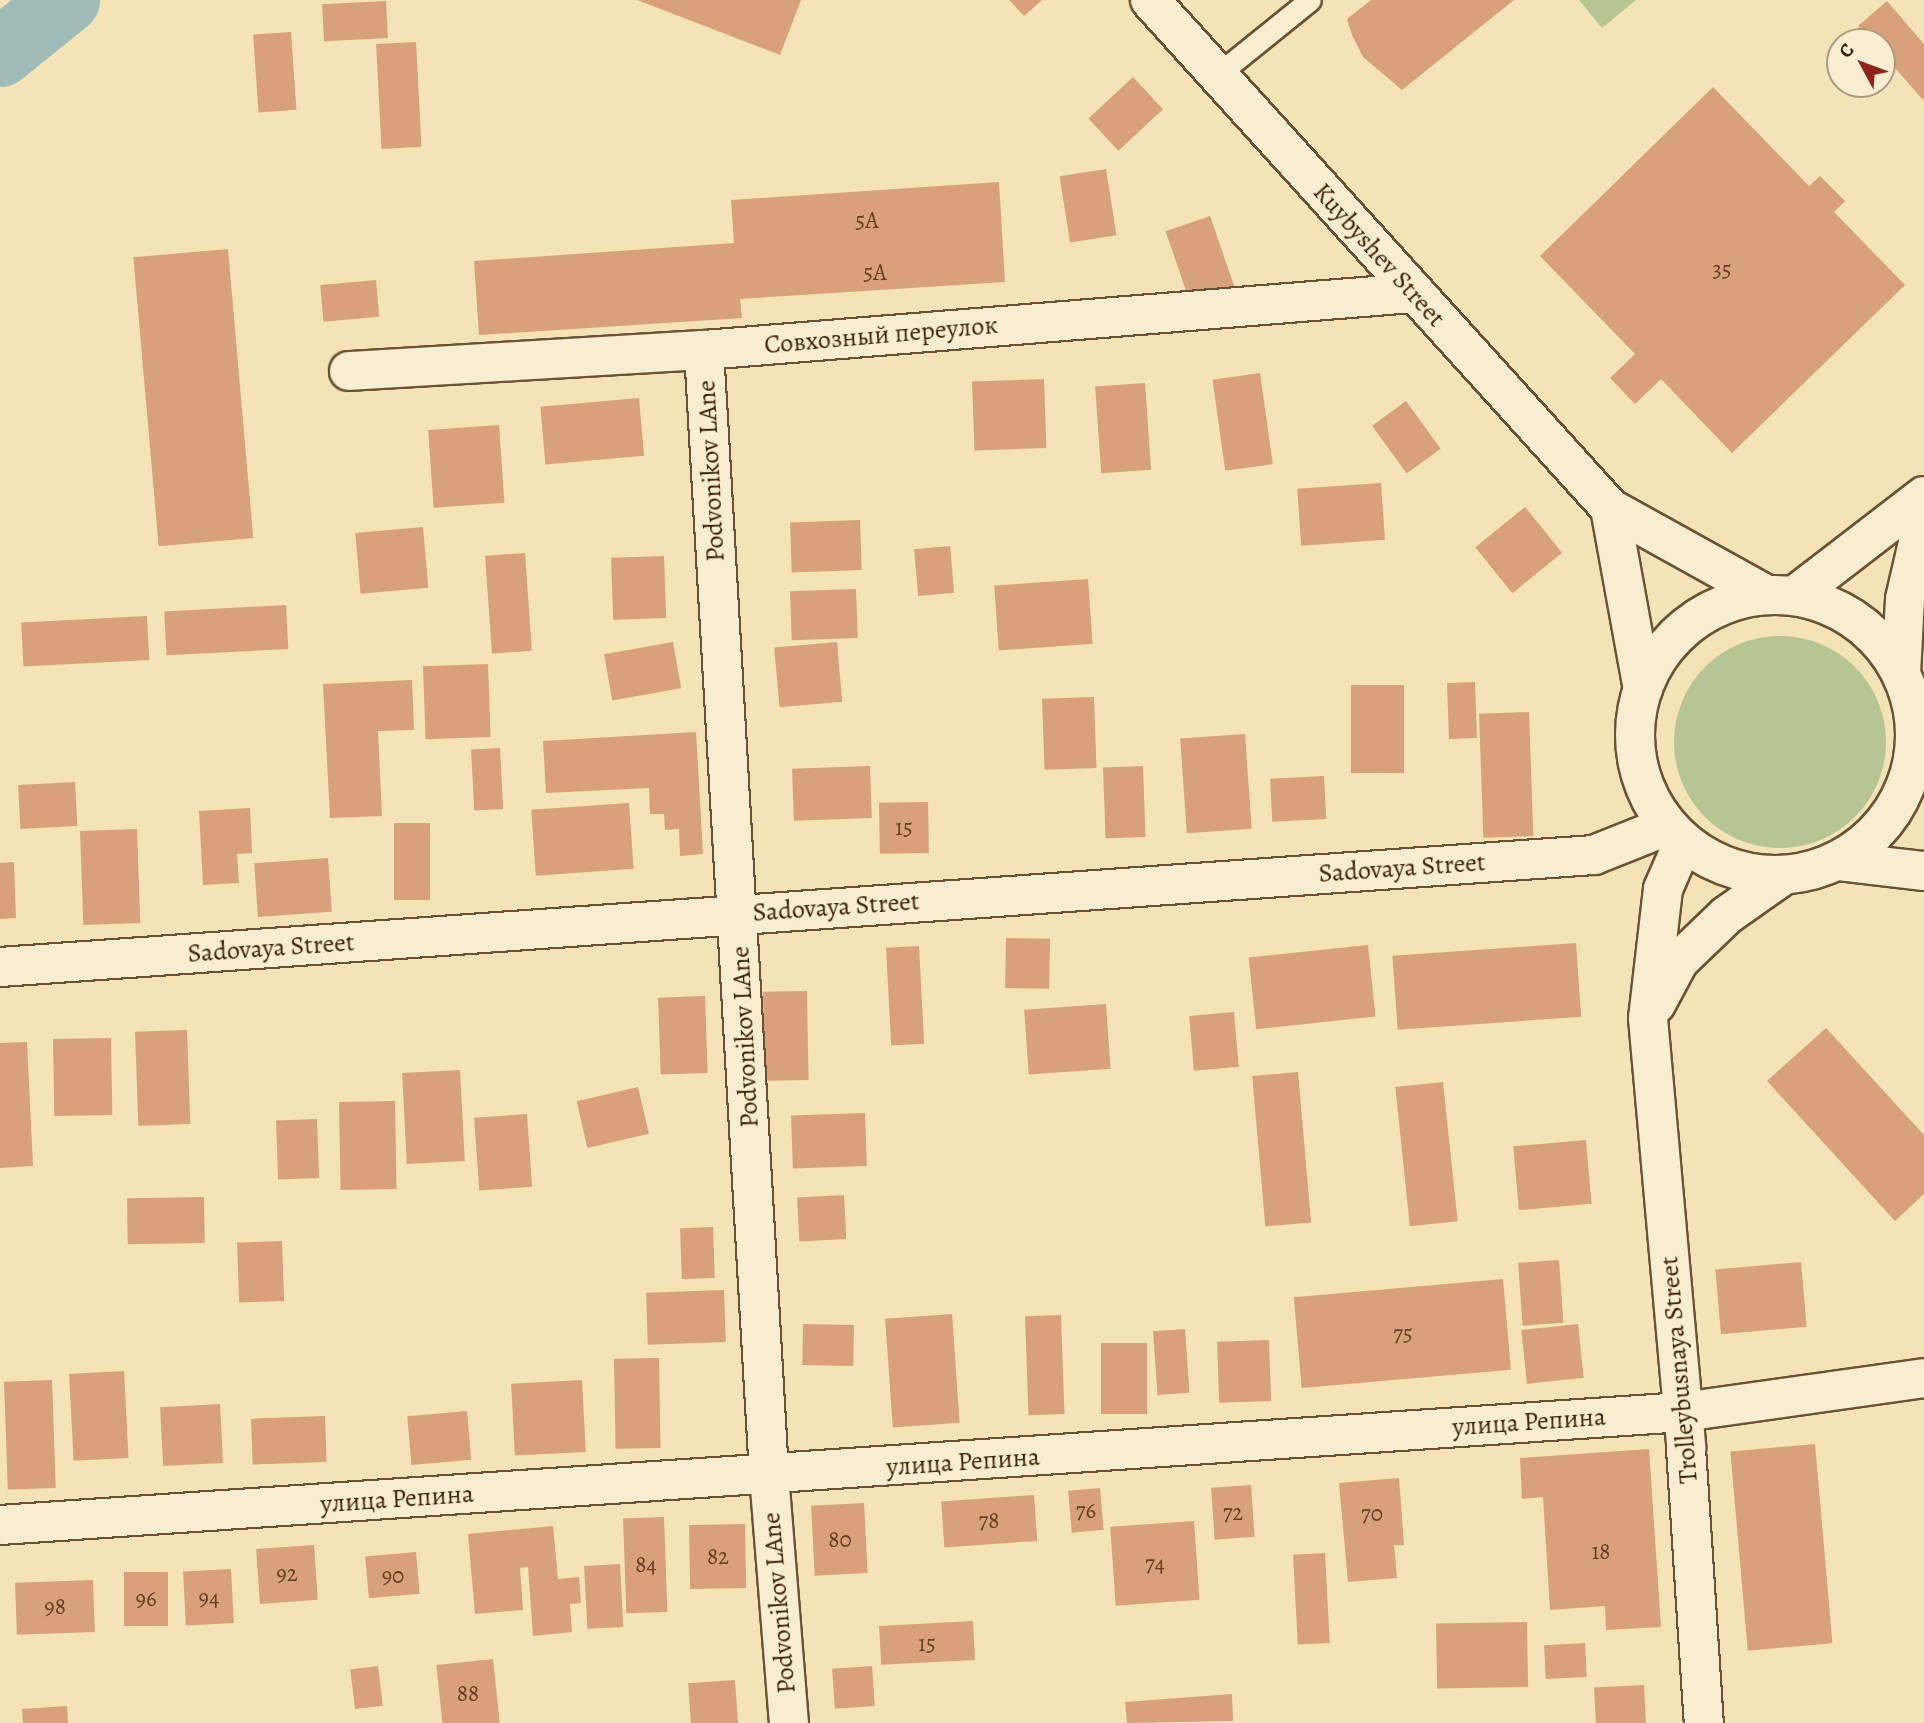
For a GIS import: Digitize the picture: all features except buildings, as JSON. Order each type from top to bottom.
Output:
[{"type":"main road","name":"Kuybyshev Street","points":[[1150,0],[1412,293],[1610,508]]},
{"type":"main road","name":"Совхозный переулок","points":[[349,372],[704,350],[1412,293]]},
{"type":"main road","name":"Podvonikov LAne","points":[[704,350],[769,1475],[789,1723]]},
{"type":"main road","points":[[1780,596],[1924,496]]},
{"type":"main road","points":[[1610,508],[1780,596]]},
{"type":"main road","points":[[1610,508],[1643,689]]},
{"type":"main road","points":[[1648,1018],[1679,961],[1727,915],[1784,875],[1837,860],[1881,828],[1919,763],[1915,726],[1901,673],[1905,599],[1924,517]]},
{"type":"main road","points":[[1784,875],[1730,868],[1675,835],[1640,771],[1636,716],[1643,689],[1663,653],[1691,623],[1727,604],[1780,596],[1821,602],[1868,629],[1901,673]]},
{"type":"main road","name":"Sadovaya Street","points":[[0,967],[738,913],[1594,855],[1675,835]]},
{"type":"main road","name":"Trolleybusnaya Street","points":[[1675,835],[1663,889],[1648,1018],[1683,1412],[1704,1723]]},
{"type":"main road","points":[[1837,860],[1924,871]]},
{"type":"main road","name":"улица Репина","points":[[0,1525],[1683,1412],[1924,1378]]},
{"type":"lane","points":[[1217,75],[1310,0]]},
{"type":"green space","points":[[1579,0],[1636,0],[1602,28]]},
{"type":"green space","points":[[1780,636],[1821,644],[1855,667],[1878,701],[1886,742],[1878,783],[1855,817],[1821,840],[1780,848],[1739,840],[1705,817],[1682,783],[1674,742],[1682,701],[1705,667],[1739,644]]},
{"type":"waterway","points":[[0,53],[66,0]]}]
